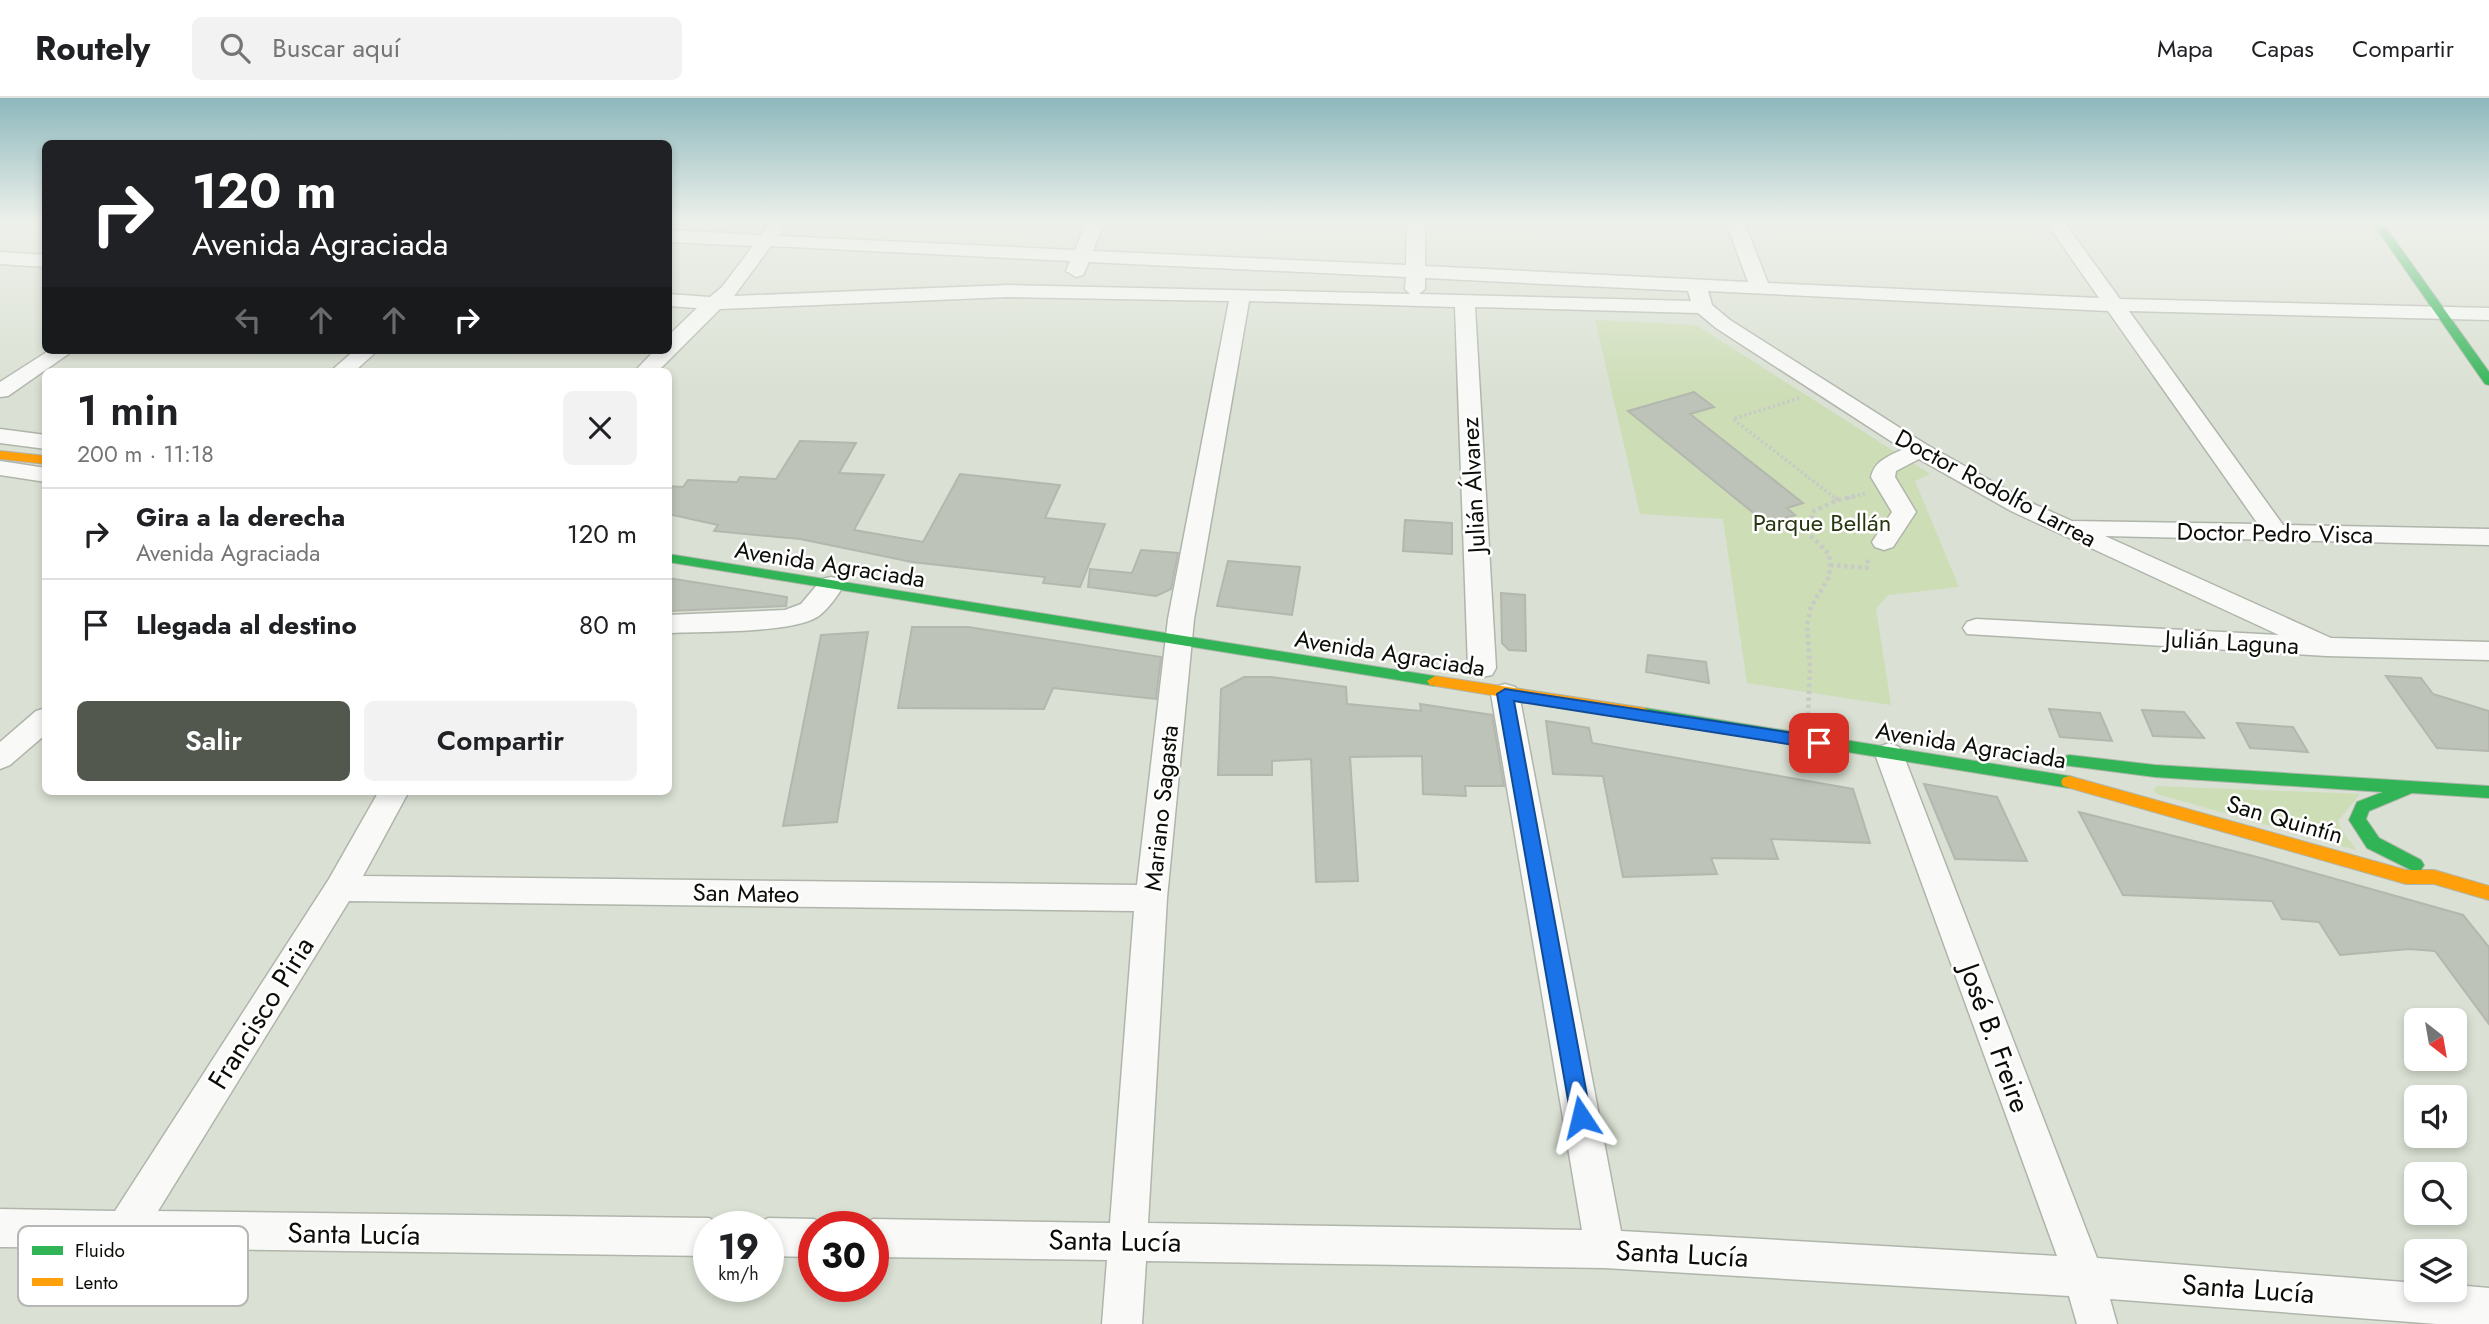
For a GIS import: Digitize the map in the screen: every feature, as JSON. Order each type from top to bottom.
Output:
[{"type":"main road","points":[[2417,279],[2489,381]]},
{"type":"main road","points":[[0,454],[42,459]]},
{"type":"main road","name":"Avenida Agraciada","points":[[672,559],[831,586],[1180,625],[1488,674],[1889,754],[2069,782]]},
{"type":"main road","name":"Avenida Agraciada","points":[[2054,758],[2155,771],[2489,792]]},
{"type":"main road","name":"San Quintín","points":[[2069,782],[2406,877],[2434,877],[2489,893]]},
{"type":"main road","points":[[2410,787],[2363,807],[2357,820],[2365,835],[2375,843],[2434,877]]},
{"type":"street","points":[[672,345],[738,279]]},
{"type":"street","points":[[1069,291],[1073,279]]},
{"type":"street","points":[[1415,279],[1415,300]]},
{"type":"street","points":[[1509,279],[1700,296]]},
{"type":"street","points":[[1757,279],[1760,287]]},
{"type":"street","points":[[2095,279],[2276,533]]},
{"type":"street","points":[[672,300],[717,303],[1069,291],[1465,302],[1700,296],[1760,287],[2113,305],[2489,314]]},
{"type":"street","name":"Mariano Sagasta","points":[[1122,1324],[1151,898],[1180,625],[1240,296]]},
{"type":"street","name":"Doctor Rodolfo Larrea","points":[[1700,296],[1723,324],[1919,450],[2061,528],[2327,647]]},
{"type":"street","name":"Julián Álvarez","points":[[1465,302],[1488,674],[1605,1249]]},
{"type":"street","points":[[0,391],[58,354]]},
{"type":"street","points":[[346,368],[363,354]]},
{"type":"street","points":[[649,368],[663,354]]},
{"type":"street","points":[[0,436],[42,441]]},
{"type":"street","points":[[1884,542],[1905,512],[1883,477],[1885,467],[1919,450]]},
{"type":"street","points":[[0,468],[42,474]]},
{"type":"street","name":"Doctor Pedro Visca","points":[[2061,528],[2489,537]]},
{"type":"street","points":[[672,624],[788,618],[810,610],[831,586]]},
{"type":"street","name":"Julián Laguna","points":[[1976,628],[2327,647],[2489,651]]},
{"type":"street","points":[[0,758],[42,721]]},
{"type":"street","name":"José B. Freire","points":[[1889,754],[2084,1277],[2097,1324]]},
{"type":"street","name":"Francisco Piria","points":[[127,1226],[340,888],[392,795]]},
{"type":"street","name":"San Mateo","points":[[340,888],[1151,898]]},
{"type":"street","name":"Santa Lucía","points":[[0,1228],[18,1229]]},
{"type":"street","name":"Santa Lucía","points":[[248,1233],[693,1237]]},
{"type":"street","name":"Santa Lucía","points":[[889,1238],[1605,1249],[2084,1277],[2489,1308]]},
{"type":"path","points":[[1808,719],[1810,667],[1807,625],[1811,607],[1829,577],[1830,565],[1829,554],[1810,535],[1812,512],[1838,500],[1733,419],[1824,389]]},
{"type":"path","points":[[1830,565],[1867,568],[1868,547],[1884,542]]},
{"type":"green space","name":"Parque Bellán","points":[[1595,320],[1696,325],[1930,474],[1915,481],[1959,587],[1888,595],[1876,609],[1891,705],[1747,683],[1723,519],[1640,514]]},
{"type":"green space","points":[[2157,786],[2360,794],[2338,821],[2356,850],[2157,794],[2153,790]]},
{"type":"building","points":[[1694,392],[1714,407],[1690,414],[1803,503],[1787,508],[1795,515],[1767,524],[1628,411]]},
{"type":"building","points":[[800,441],[856,443],[839,473],[884,475],[854,530],[923,542],[960,474],[1060,485],[1045,518],[1105,524],[1080,587],[1043,583],[1045,577],[912,562],[800,539],[714,531],[718,525],[672,515],[672,486],[683,487],[688,480],[737,482],[740,477],[776,479]]},
{"type":"building","points":[[1405,520],[1452,523],[1452,554],[1403,551]]},
{"type":"building","points":[[1141,550],[1178,553],[1171,589],[1156,596],[1088,587],[1090,569],[1132,573]]},
{"type":"building","points":[[1228,561],[1300,567],[1292,615],[1217,606]]},
{"type":"building","points":[[672,579],[787,597],[786,606],[672,611]]},
{"type":"building","points":[[1501,593],[1525,595],[1526,651],[1509,650],[1502,643]]},
{"type":"building","points":[[912,627],[968,627],[1161,657],[1156,699],[1053,688],[1044,709],[898,708]]},
{"type":"building","points":[[868,632],[837,822],[783,826],[821,635]]},
{"type":"building","points":[[1648,655],[1706,662],[1709,683],[1646,672]]},
{"type":"building","points":[[2386,676],[2421,678],[2433,694],[2489,711],[2489,751],[2437,748]]},
{"type":"building","points":[[1244,677],[1271,677],[1346,687],[1347,704],[1421,711],[1420,704],[1492,715],[1504,786],[1465,786],[1466,796],[1423,794],[1422,756],[1350,757],[1358,881],[1316,882],[1311,759],[1272,761],[1272,775],[1218,775],[1221,689]]},
{"type":"building","points":[[2049,709],[2100,713],[2112,741],[2060,737]]},
{"type":"building","points":[[2142,710],[2184,712],[2204,738],[2153,736]]},
{"type":"building","points":[[1546,721],[1589,728],[1592,743],[1853,789],[1870,843],[1771,839],[1778,859],[1711,858],[1717,874],[1623,877],[1603,776],[1553,774]]},
{"type":"building","points":[[2237,723],[2293,727],[2308,752],[2250,748]]},
{"type":"building","points":[[1924,784],[1997,797],[2027,861],[1955,859]]},
{"type":"building","points":[[2079,812],[2261,858],[2463,915],[2489,947],[2489,1024],[2435,951],[2409,949],[2340,955],[2319,922],[2282,919],[2272,901],[2123,895]]},
{"type":"traffic: fast","points":[[2417,279],[2489,381]]},
{"type":"traffic: fast","points":[[672,559],[1435,681]]},
{"type":"traffic: fast","points":[[1645,714],[2069,782]]},
{"type":"traffic: fast","points":[[2069,761],[2155,771],[2489,792]]},
{"type":"traffic: fast","points":[[2408,788],[2363,807],[2357,820],[2373,843],[2415,865]]},
{"type":"traffic: slow","points":[[0,455],[42,460]]},
{"type":"traffic: slow","points":[[1435,681],[1645,714]]},
{"type":"traffic: slow","points":[[2069,782],[2406,877],[2434,877],[2489,893]]},
{"type":"route","points":[[1581,1117],[1505,694],[1819,743]]}]
